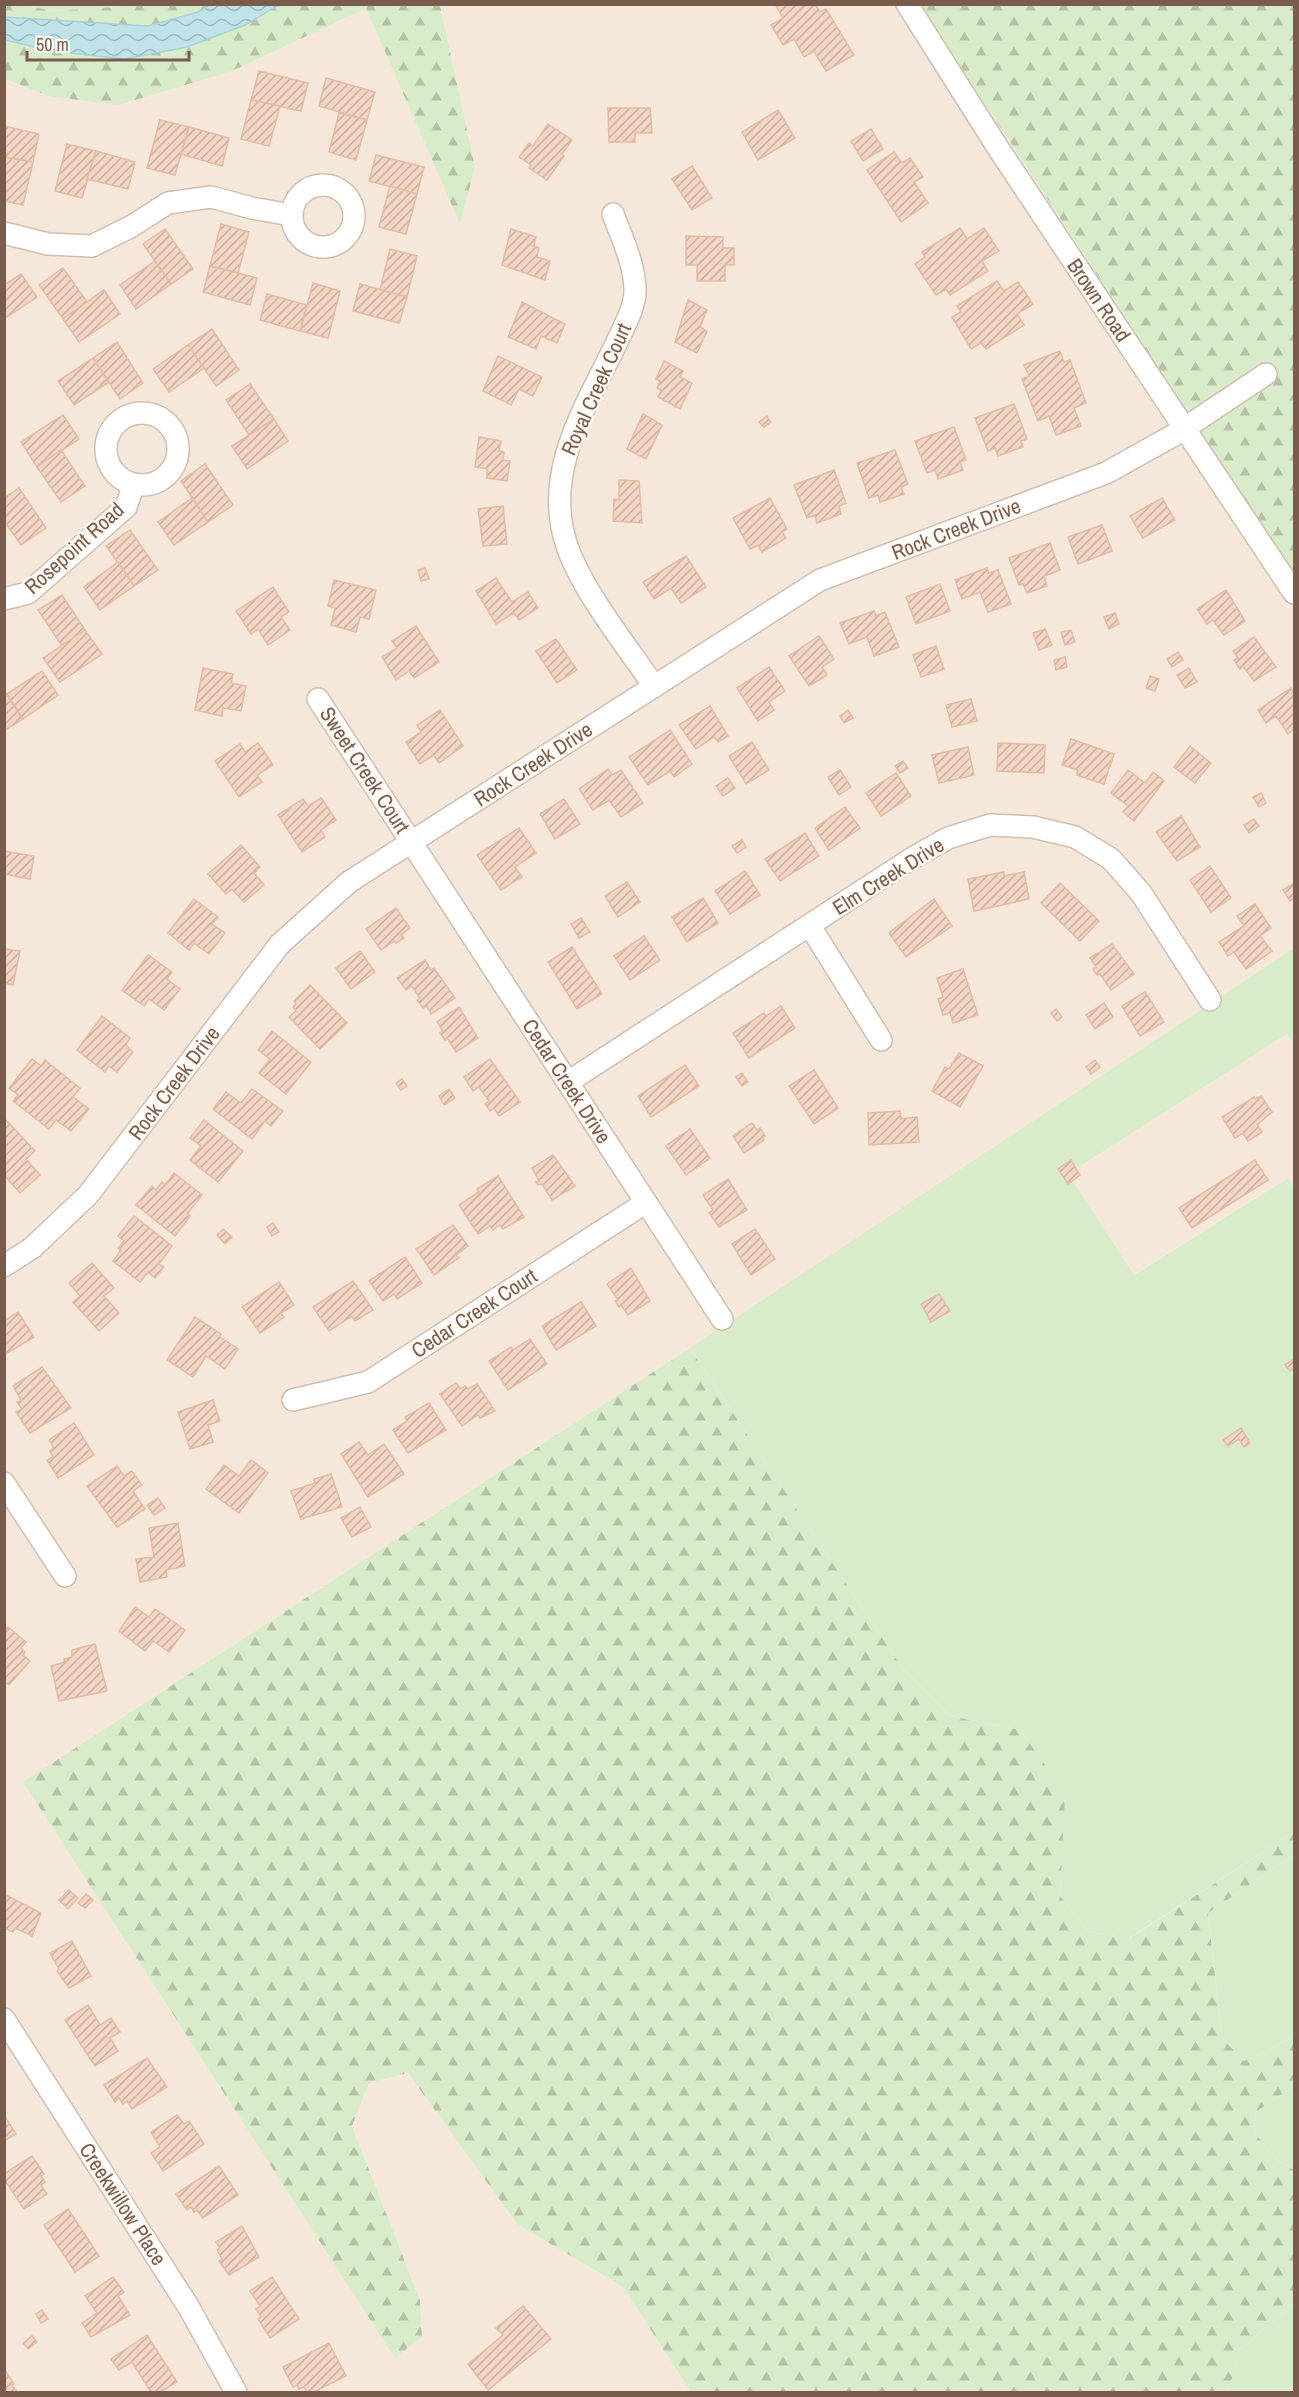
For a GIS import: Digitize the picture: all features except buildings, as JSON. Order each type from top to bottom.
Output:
[{"type":"street","name":"Brown Road","points":[[907,4],[998,148],[1294,593]]},
{"type":"street","points":[[4,233],[48,244],[92,246],[132,226],[168,203],[211,197],[291,215]]},
{"type":"street","name":"Royal Creek Court","points":[[613,214],[632,265],[635,291],[628,318],[570,441],[560,476],[559,510],[566,545],[580,578],[654,686]]},
{"type":"street","name":"Rock Creek Drive","points":[[4,1266],[32,1248],[88,1195],[280,944],[349,882],[820,580],[1106,473],[1185,428],[1266,374]]},
{"type":"street","name":"Rosepoint Road","points":[[4,599],[28,593],[126,507],[134,484]]},
{"type":"street","name":"Sweet Creek Court","points":[[318,699],[413,842]]},
{"type":"street","name":"Elm Creek Drive","points":[[568,1082],[911,859],[948,838],[990,825],[1033,827],[1075,837],[1111,858],[1141,893],[1210,1000]]},
{"type":"street","name":"Cedar Creek Drive","points":[[413,842],[722,1319]]},
{"type":"street","points":[[810,926],[881,1040]]},
{"type":"street","name":"Cedar Creek Court","points":[[293,1400],[368,1382],[645,1203]]},
{"type":"street","points":[[4,1483],[65,1576]]},
{"type":"street","name":"Creekwillow Place","points":[[4,2019],[188,2306],[236,2392]]},
{"type":"shaded area","points":[[440,5],[920,5],[1294,574],[1294,948],[690,1348],[23,1782],[395,2357],[422,2337],[420,2300],[352,2126],[369,2083],[408,2073],[517,2224],[623,2287],[691,2392],[5,2392],[4,79],[48,96],[232,71],[366,7],[460,223],[475,167]]},
{"type":"shaded area","points":[[1287,1034],[1294,1044],[1294,1188],[1288,1178],[1133,1275],[1068,1174]]},
{"type":"green space","points":[[166,4],[440,5],[475,167],[460,224],[366,8],[232,71],[118,105],[48,96],[5,79],[4,5],[27,5],[51,11]]},
{"type":"green space","points":[[27,5],[166,5],[51,11]]},
{"type":"green space","points":[[920,5],[1294,5],[1294,574]]},
{"type":"green space","points":[[1294,948],[1294,1044],[1287,1034],[1068,1174],[1134,1275],[1288,1178],[1294,1188],[1294,1832],[1129,1938],[1089,1932],[1060,1896],[1064,1793],[1020,1730],[950,1716],[902,1668],[690,1348]]},
{"type":"green space","points":[[690,1348],[902,1668],[950,1716],[1020,1730],[1065,1793],[1060,1896],[1089,1932],[1130,1938],[1294,1832],[1294,1855],[1208,1913],[1222,2038],[1244,2061],[1294,2037],[1294,2086],[1256,2112],[1254,2132],[1277,2160],[1294,2170],[1294,2303],[1240,2350],[1228,2392],[691,2392],[623,2287],[517,2224],[408,2073],[369,2083],[352,2126],[420,2300],[422,2337],[395,2358],[23,1782]]},
{"type":"green space","points":[[1294,1855],[1294,2037],[1244,2061],[1222,2038],[1208,1913]]},
{"type":"green space","points":[[1294,2086],[1294,2170],[1277,2160],[1254,2132],[1256,2112]]},
{"type":"green space","points":[[1294,2303],[1294,2392],[1228,2392],[1240,2350]]},
{"type":"water","points":[[211,4],[279,5],[245,25],[187,47],[125,59],[51,51],[5,40],[5,17],[148,26],[198,12]]}]
